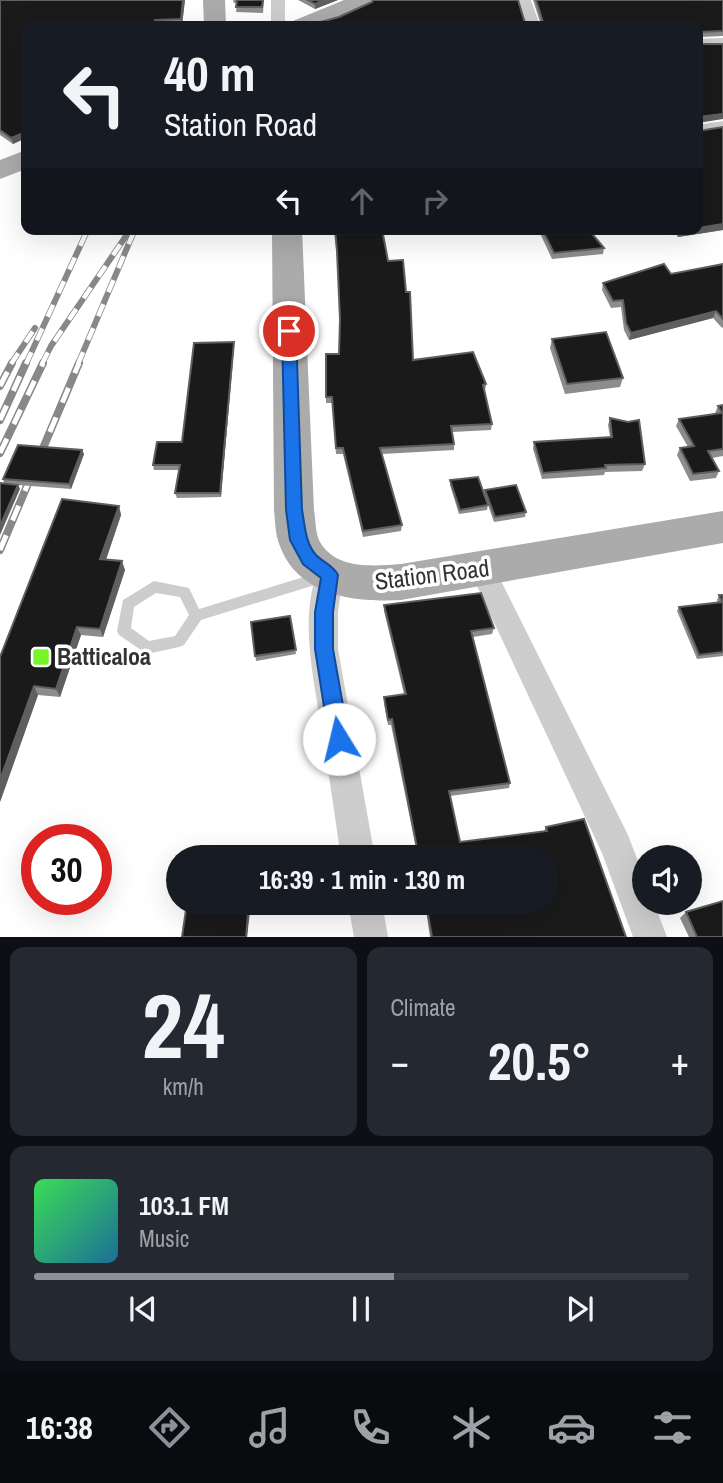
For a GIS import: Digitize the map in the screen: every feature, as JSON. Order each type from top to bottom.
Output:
[{"type":"main road","points":[[214,0],[215,21]]},
{"type":"main road","points":[[313,21],[363,0]]},
{"type":"main road","points":[[0,171],[21,160]]},
{"type":"main road","name":"Station Road","points":[[287,235],[294,510],[299,540],[309,559],[330,575],[351,583],[371,584],[482,569],[723,527]]},
{"type":"street","points":[[277,21],[278,0]]},
{"type":"street","points":[[524,0],[531,21]]},
{"type":"street","points":[[703,44],[723,43]]},
{"type":"street","points":[[703,129],[723,127]]},
{"type":"street","points":[[482,569],[616,847],[650,937]]},
{"type":"street","points":[[330,575],[324,612],[324,649],[356,845]]},
{"type":"street","points":[[367,915],[371,937]]},
{"type":"lane","points":[[196,616],[184,592],[154,587],[128,604],[124,631],[147,648],[179,641],[196,616],[330,575]]},
{"type":"building","points":[[0,0],[183,0],[181,19],[21,21],[21,134],[11,138],[0,130]]},
{"type":"building","points":[[237,0],[263,0],[262,7],[236,7]]},
{"type":"building","points":[[308,0],[324,0],[315,4]]},
{"type":"building","points":[[518,0],[524,21],[324,21],[372,2]]},
{"type":"building","points":[[536,0],[723,0],[723,31],[703,32],[703,21],[543,21]]},
{"type":"building","points":[[703,44],[723,44],[723,114],[703,116]]},
{"type":"building","points":[[723,127],[723,224],[703,227],[703,130]]},
{"type":"building","points":[[336,235],[383,235],[388,261],[403,260],[406,292],[410,292],[413,360],[473,352],[486,384],[483,385],[492,424],[451,426],[454,444],[380,448],[402,525],[363,531],[343,448],[336,448],[332,397],[326,397],[326,354],[339,354]]},
{"type":"building","points":[[545,235],[593,235],[604,248],[554,253]]},
{"type":"building","points":[[664,264],[671,274],[723,264],[723,319],[716,311],[631,333],[626,323],[623,300],[613,301],[603,283]]},
{"type":"building","points":[[606,332],[623,378],[567,384],[552,339]]},
{"type":"building","points":[[234,342],[220,493],[175,493],[180,465],[153,465],[157,442],[182,442],[194,343]]},
{"type":"building","points":[[723,405],[723,449],[708,451],[719,471],[693,474],[680,448],[694,446],[679,419],[722,413],[718,406]]},
{"type":"building","points":[[610,418],[628,422],[639,420],[645,464],[605,465],[606,468],[543,473],[534,442],[612,437]]},
{"type":"building","points":[[18,445],[82,450],[69,484],[3,479]]},
{"type":"building","points":[[478,477],[488,505],[460,510],[450,480]]},
{"type":"building","points":[[0,483],[18,485],[0,526]]},
{"type":"building","points":[[516,485],[526,512],[495,517],[485,490]]},
{"type":"building","name":"Batticaloa","points":[[62,499],[119,506],[100,559],[122,561],[100,629],[77,627],[56,689],[34,686],[0,780],[0,657]]},
{"type":"building","points":[[481,593],[494,628],[471,631],[510,783],[449,791],[460,842],[547,831],[546,827],[584,819],[626,937],[432,937],[428,915],[558,915],[558,845],[416,845],[392,719],[388,720],[384,697],[406,694],[384,605]]},
{"type":"building","points":[[719,595],[723,595],[723,652],[699,655],[679,607],[722,602]]},
{"type":"building","points":[[290,616],[296,650],[255,656],[251,622]]},
{"type":"building","points":[[723,901],[723,937],[697,937],[687,915],[702,915],[702,907]]},
{"type":"building","points":[[185,915],[248,915],[246,937],[182,937]]},
{"type":"railway","points":[[26,364],[85,235]]},
{"type":"railway","points":[[78,364],[132,235]]},
{"type":"railway","points":[[42,364],[51,346],[126,236]]},
{"type":"railway","points":[[11,364],[35,328]]},
{"type":"railway","points":[[0,386],[12,363]]},
{"type":"railway","points":[[0,420],[26,363]]},
{"type":"railway","points":[[0,453],[43,363]]},
{"type":"railway","points":[[0,550],[79,363]]},
{"type":"place","name":"Batticaloa","points":[[41,657]]},
{"type":"route","points":[[289,331],[294,510],[299,540],[309,559],[330,575],[324,612],[324,649],[339,739]]}]
